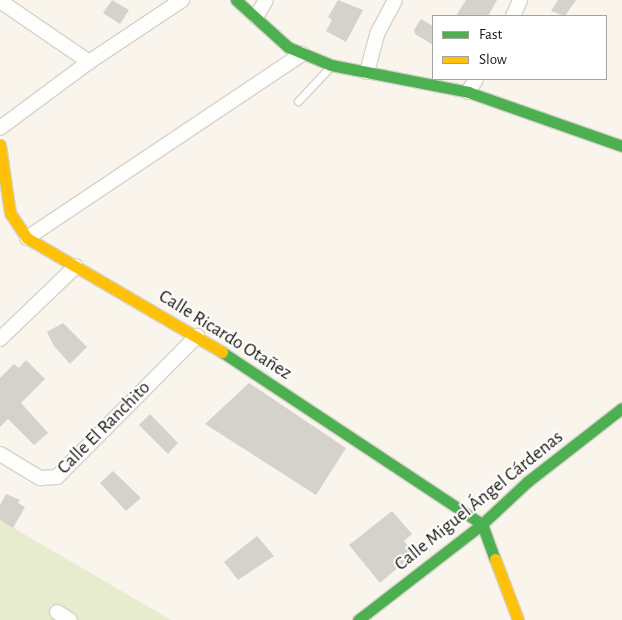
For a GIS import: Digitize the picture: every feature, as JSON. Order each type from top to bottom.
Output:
[{"type":"street","points":[[0,128],[89,62],[182,0]]},
{"type":"street","points":[[236,0],[288,47],[331,65],[468,92],[622,146]]},
{"type":"street","points":[[256,17],[266,0]]},
{"type":"street","points":[[367,72],[377,34],[395,0]]},
{"type":"street","points":[[513,15],[520,0]]},
{"type":"street","points":[[0,1],[89,62]]},
{"type":"street","points":[[27,238],[302,54]]},
{"type":"street","points":[[468,92],[475,80]]},
{"type":"street","name":"Calle Ricardo Otañez","points":[[0,145],[10,213],[27,238],[197,336],[482,524]]},
{"type":"street","points":[[0,339],[76,266]]},
{"type":"street","name":"Calle El Ranchito","points":[[0,454],[40,478],[57,477],[197,336]]},
{"type":"street","name":"Calle Miguel Ángel Cárdenas","points":[[358,620],[482,524],[527,482],[622,408]]},
{"type":"street","points":[[482,524],[518,620]]},
{"type":"street","points":[[57,612],[70,620]]},
{"type":"lane","points":[[298,101],[331,65]]},
{"type":"green space","points":[[0,520],[171,620],[0,620]]},
{"type":"building","points":[[112,0],[129,10],[120,24],[103,13]]},
{"type":"building","points":[[338,0],[363,10],[346,42],[326,31],[332,20],[328,17]]},
{"type":"building","points":[[466,0],[497,0],[489,15],[457,15]]},
{"type":"building","points":[[558,0],[576,0],[566,15],[551,11]]},
{"type":"building","points":[[421,19],[432,25],[432,44],[415,34],[414,30]]},
{"type":"building","points":[[63,323],[87,347],[70,364],[54,346],[47,332]]},
{"type":"building","points":[[26,360],[45,379],[21,403],[48,433],[34,445],[8,419],[0,427],[0,378],[14,364],[19,368]]},
{"type":"building","points":[[249,383],[346,448],[316,495],[205,424]]},
{"type":"building","points":[[150,414],[178,443],[168,454],[139,425]]},
{"type":"building","points":[[113,471],[141,498],[126,511],[100,483]]},
{"type":"building","points":[[6,494],[20,500],[18,503],[25,507],[13,528],[0,520],[0,505]]},
{"type":"building","points":[[392,511],[412,534],[404,541],[414,554],[380,583],[349,545]]},
{"type":"building","points":[[257,536],[274,556],[238,580],[224,562]]},
{"type":"traffic: fast","points":[[236,0],[288,47],[331,65],[468,92],[622,146]]},
{"type":"traffic: fast","points":[[222,352],[482,524],[495,559]]},
{"type":"traffic: fast","points":[[358,620],[482,524],[527,482],[622,408]]},
{"type":"traffic: slow","points":[[0,145],[10,213],[27,238],[222,352]]},
{"type":"traffic: slow","points":[[495,559],[518,620]]}]
